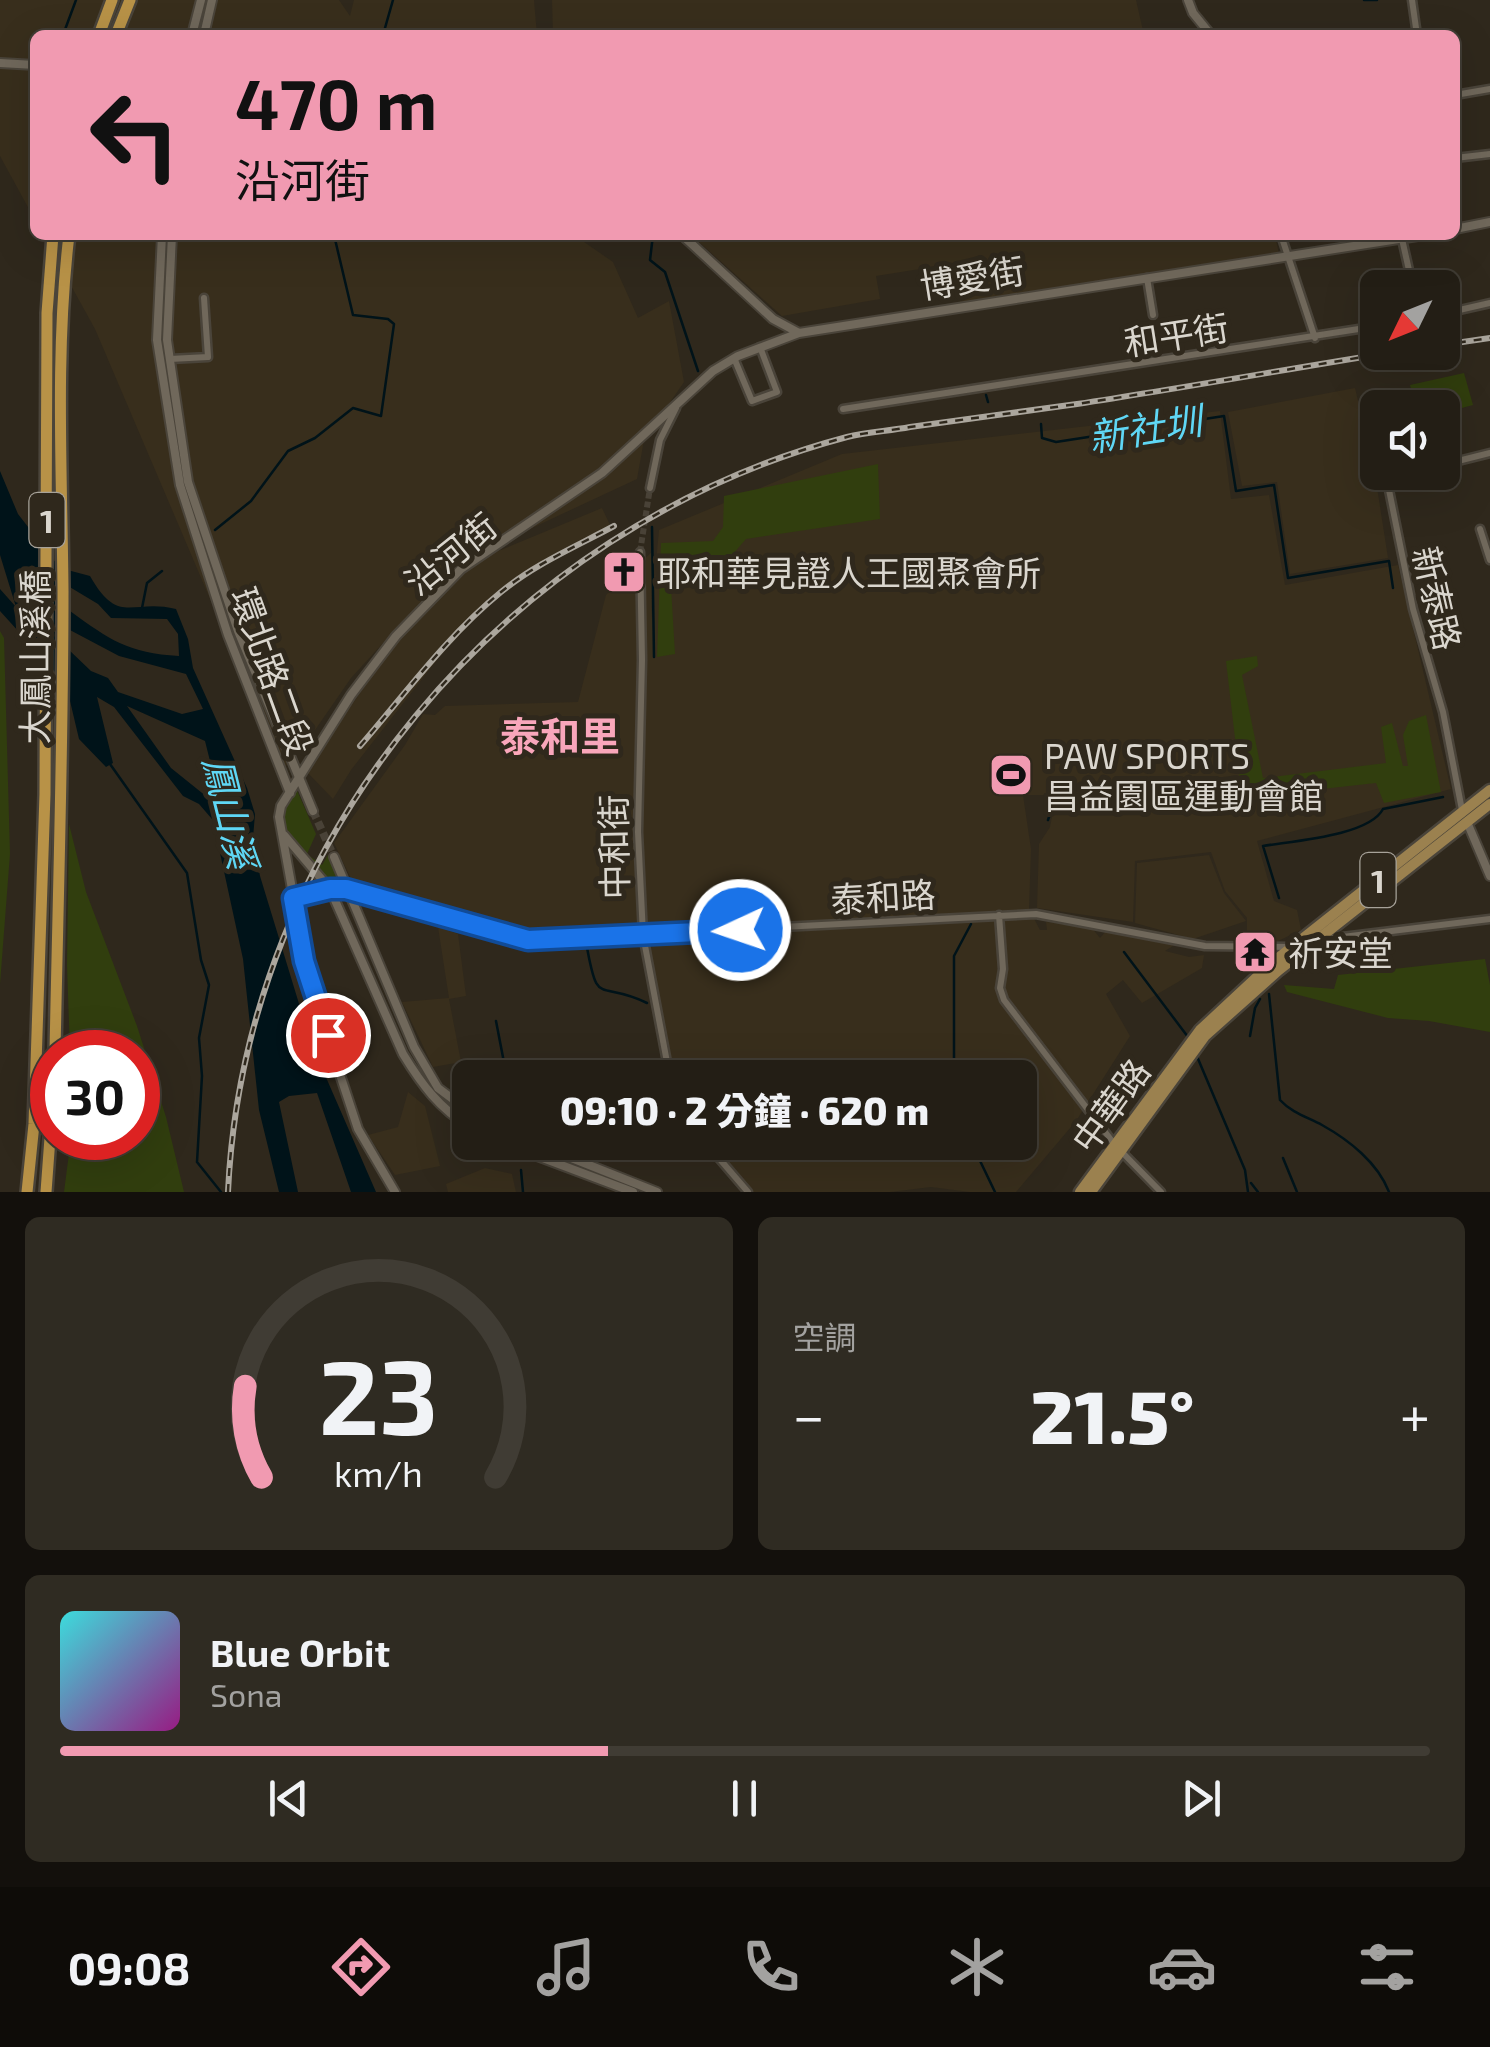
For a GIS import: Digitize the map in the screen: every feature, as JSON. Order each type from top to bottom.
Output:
[{"type":"highway","points":[[101,30],[112,0]]},
{"type":"highway","points":[[118,30],[130,0]]},
{"type":"highway","name":"大鳳山溪橋","points":[[26,1192],[34,1124],[45,794],[47,313],[52,240]]},
{"type":"highway","name":"大鳳山溪橋","points":[[55,1030],[63,282],[68,240]]},
{"type":"highway","points":[[46,1192],[48,1160]]},
{"type":"main road","name":"1","points":[[1297,950],[1465,817],[1490,790]]},
{"type":"main road","name":"1","points":[[1297,950],[1465,817],[1490,804]]},
{"type":"main road","name":"中華路","points":[[1091,1192],[1196,1040],[1297,950]]},
{"type":"main road","name":"中華路","points":[[1080,1192],[1118,1148]]},
{"type":"street","points":[[193,30],[201,0]]},
{"type":"street","points":[[205,30],[212,0]]},
{"type":"street","points":[[1188,0],[1207,30]]},
{"type":"street","points":[[1412,0],[1416,30]]},
{"type":"street","points":[[0,63],[30,66]]},
{"type":"street","points":[[1460,95],[1490,89]]},
{"type":"street","points":[[1460,157],[1490,154]]},
{"type":"street","points":[[1460,228],[1490,222]]},
{"type":"street","name":"環北路二段","points":[[162,240],[157,340],[180,485],[228,635],[290,792],[281,806],[281,831]]},
{"type":"street","name":"環北路二段","points":[[172,240],[168,359],[188,482],[214,564],[313,811]]},
{"type":"street","points":[[687,240],[772,319],[800,333]]},
{"type":"street","points":[[1283,240],[1315,338]]},
{"type":"street","name":"博愛街","points":[[800,333],[1385,240]]},
{"type":"street","points":[[1403,240],[1408,270]]},
{"type":"street","points":[[1147,278],[1153,315]]},
{"type":"street","points":[[168,359],[208,357],[204,298]]},
{"type":"street","points":[[1460,310],[1490,303]]},
{"type":"street","name":"和平街","points":[[843,409],[1360,329]]},
{"type":"street","points":[[650,488],[660,440],[685,394],[734,358],[800,333]]},
{"type":"street","points":[[734,358],[752,401],[776,392],[760,347]]},
{"type":"street","name":"沿河街","points":[[290,792],[351,695],[396,636],[449,582],[602,473],[685,394]]},
{"type":"street","points":[[1460,461],[1490,453]]},
{"type":"street","name":"新泰路","points":[[1389,490],[1412,609],[1443,712],[1465,817]]},
{"type":"street","points":[[1480,529],[1490,560]]},
{"type":"street","name":"中和街","points":[[640,552],[638,832],[642,935],[666,1060]]},
{"type":"street","points":[[1465,817],[1490,876]]},
{"type":"street","points":[[281,831],[330,889],[403,1054],[431,1098],[452,1114]]},
{"type":"street","points":[[281,831],[304,961],[348,1101],[358,1129],[395,1192]]},
{"type":"street","points":[[334,857],[414,1047],[438,1088],[452,1098]]},
{"type":"street","name":"泰和路","points":[[293,898],[346,889],[528,940],[1048,914],[1206,946],[1297,950]]},
{"type":"street","points":[[998,915],[1000,988],[1004,1000],[1118,1148],[1161,1192]]},
{"type":"street","points":[[1322,934],[1326,939],[1490,919]]},
{"type":"street","points":[[548,1160],[633,1192]]},
{"type":"street","points":[[576,1160],[656,1192]]},
{"type":"street","points":[[720,1160],[748,1192]]},
{"type":"shaded area","points":[[0,0],[339,0],[350,16],[354,0],[534,0],[537,30],[30,30],[30,211],[0,156]]},
{"type":"shaded area","points":[[552,0],[1136,0],[1143,30],[553,30]]},
{"type":"shaded area","points":[[46,240],[581,240],[613,262],[638,318],[669,301],[684,382],[644,440],[637,479],[444,569],[425,590],[426,596],[351,678],[283,770],[95,329]]},
{"type":"shaded area","points":[[697,240],[1276,240],[1279,254],[960,302],[951,264],[876,276],[880,299],[782,316]]},
{"type":"shaded area","points":[[1355,388],[1360,409],[1360,490],[1377,490],[1388,558],[1290,574],[1277,482],[1242,486],[1228,412]]},
{"type":"shaded area","points":[[1220,411],[1231,499],[1269,495],[1285,585],[1398,565],[1451,789],[1257,841],[1274,901],[1297,910],[1301,930],[1276,942],[1247,943],[1247,918],[1225,891],[1211,852],[1135,861],[1133,922],[1037,908],[1039,844],[1050,827],[1054,807],[1047,795],[1023,795],[1031,849],[1029,909],[1040,930],[1047,930],[1046,922],[1092,928],[1100,938],[1107,930],[1176,944],[1165,951],[1189,957],[1204,955],[1202,968],[1142,1003],[1123,980],[1106,994],[1130,1036],[1076,1121],[1016,1192],[931,1187],[890,1192],[751,1192],[724,1160],[1037,1160],[1037,1060],[670,1060],[643,930],[524,933],[354,885],[334,843],[423,714],[435,715],[445,706],[578,702],[606,595],[653,551],[651,619],[659,530],[842,454]]},
{"type":"shaded area","points":[[602,508],[610,525],[546,561],[490,602],[440,656],[333,799],[306,771],[403,631],[466,569],[491,554]]},
{"type":"shaded area","points":[[1209,855],[1224,893],[1246,921],[1193,939],[1135,923],[1137,863]]},
{"type":"shaded area","points":[[438,927],[458,934],[466,996],[449,999],[461,1060],[433,1067],[402,1002],[449,998]]},
{"type":"shaded area","points":[[408,1092],[425,1106],[440,1166],[395,1175],[368,1135],[398,1127]]},
{"type":"shaded area","points":[[485,1168],[512,1174],[516,1192],[448,1192],[446,1184]]},
{"type":"green space","points":[[1464,373],[1473,405],[1460,408],[1460,390],[1411,390],[1410,385]]},
{"type":"green space","points":[[878,464],[880,519],[746,539],[726,562],[670,570],[675,654],[657,657],[661,543],[713,541],[723,527],[724,496]]},
{"type":"green space","points":[[0,631],[4,638],[10,854],[0,984]]},
{"type":"green space","points":[[1257,656],[1258,666],[1242,675],[1263,778],[1386,763],[1381,727],[1392,723],[1403,766],[1408,766],[1403,735],[1409,721],[1426,715],[1441,792],[1384,803],[1376,783],[1242,798],[1226,661]]},
{"type":"green space","points":[[296,788],[316,834],[307,854],[322,865],[328,855],[339,882],[311,866],[288,836],[282,813]]},
{"type":"green space","points":[[69,824],[86,892],[138,1030],[69,1030]]},
{"type":"green space","points":[[1485,959],[1490,985],[1490,1032],[1388,1018],[1287,992],[1284,985],[1334,989],[1338,975]]},
{"type":"green space","points":[[160,1098],[184,1192],[64,1192],[68,1160],[160,1160]]},
{"type":"water","name":"鳳山溪","points":[[0,471],[18,514],[60,568],[90,576],[100,592],[118,606],[176,609],[188,639],[193,668],[247,788],[255,814],[253,838],[260,876],[311,1043],[376,1192],[351,1192],[317,1093],[289,1096],[279,1102],[298,1192],[279,1192],[259,1110],[243,959],[220,853],[218,826],[199,804],[183,796],[114,707],[97,697],[113,763],[106,767],[79,739],[66,684],[0,611],[0,589],[16,607],[0,555]],"holes":[[[68,586],[98,604],[111,618],[167,619],[178,634],[179,656],[133,648],[97,630],[70,611]],[[68,629],[119,656],[186,674],[203,709],[182,714],[118,692],[108,678],[91,671],[68,649]],[[127,706],[205,741],[222,809],[171,768]]]},
{"type":"waterway","points":[[65,30],[76,0]]},
{"type":"waterway","points":[[384,30],[393,0]]},
{"type":"waterway","points":[[1364,0],[1377,0]]},
{"type":"waterway","points":[[215,530],[251,501],[288,451],[315,438],[353,408],[381,416],[394,324],[388,319],[353,315],[335,240]]},
{"type":"waterway","points":[[652,240],[650,260],[665,272],[698,371]]},
{"type":"waterway","name":"新社圳","points":[[986,395],[988,402]]},
{"type":"waterway","name":"新社圳","points":[[1041,424],[1042,438],[1056,442],[1224,416],[1236,491],[1274,485],[1288,578],[1389,561],[1393,588]]},
{"type":"waterway","points":[[652,527],[654,657]]},
{"type":"waterway","points":[[142,608],[147,583],[162,571]]},
{"type":"waterway","points":[[110,764],[187,873],[201,960],[209,985],[199,1038],[202,1076],[197,1162],[221,1192]]},
{"type":"waterway","name":"新社圳","points":[[1279,898],[1263,846],[1347,831],[1375,818],[1383,809],[1443,797]]},
{"type":"waterway","points":[[1048,820],[1050,814]]},
{"type":"waterway","points":[[453,915],[522,934]]},
{"type":"waterway","points":[[954,1060],[954,956],[971,924]]},
{"type":"waterway","points":[[586,942],[597,985],[647,1003]]},
{"type":"waterway","points":[[1124,952],[1188,1037]]},
{"type":"waterway","name":"新社圳","points":[[1269,994],[1280,1100],[1352,1145],[1378,1171],[1389,1192]]},
{"type":"waterway","points":[[1250,1036],[1260,999]]},
{"type":"waterway","points":[[496,1021],[504,1060]]},
{"type":"waterway","points":[[1196,1054],[1245,1170],[1248,1192]]},
{"type":"waterway","points":[[1283,1158],[1297,1192]]},
{"type":"waterway","points":[[980,1160],[995,1192]]},
{"type":"waterway","points":[[521,1170],[523,1192]]},
{"type":"waterway","name":"新社圳","points":[[1251,1183],[1258,1192]]},
{"type":"tunnel","points":[[640,552],[650,488]]},
{"type":"tunnel","points":[[313,811],[334,857]]},
{"type":"railway","points":[[1460,342],[1490,338]]},
{"type":"railway","points":[[228,1192],[245,1062],[284,938],[341,822],[416,716],[506,622],[609,543],[723,481],[847,437],[1360,358]]},
{"type":"railway","points":[[360,746],[481,609],[541,564],[614,526]]},
{"type":"place","name":"耶和華見證人王國聚會所","points":[[624,572]]},
{"type":"place","name":"PAW SPORTS 昌益園區運動會館","points":[[1011,775]]},
{"type":"place","name":"祈安堂","points":[[1255,952]]},
{"type":"district","name":"泰和里","points":[[560,735]]},
{"type":"route","points":[[328,1035],[304,961],[293,898],[346,889],[528,940],[740,930]]}]
